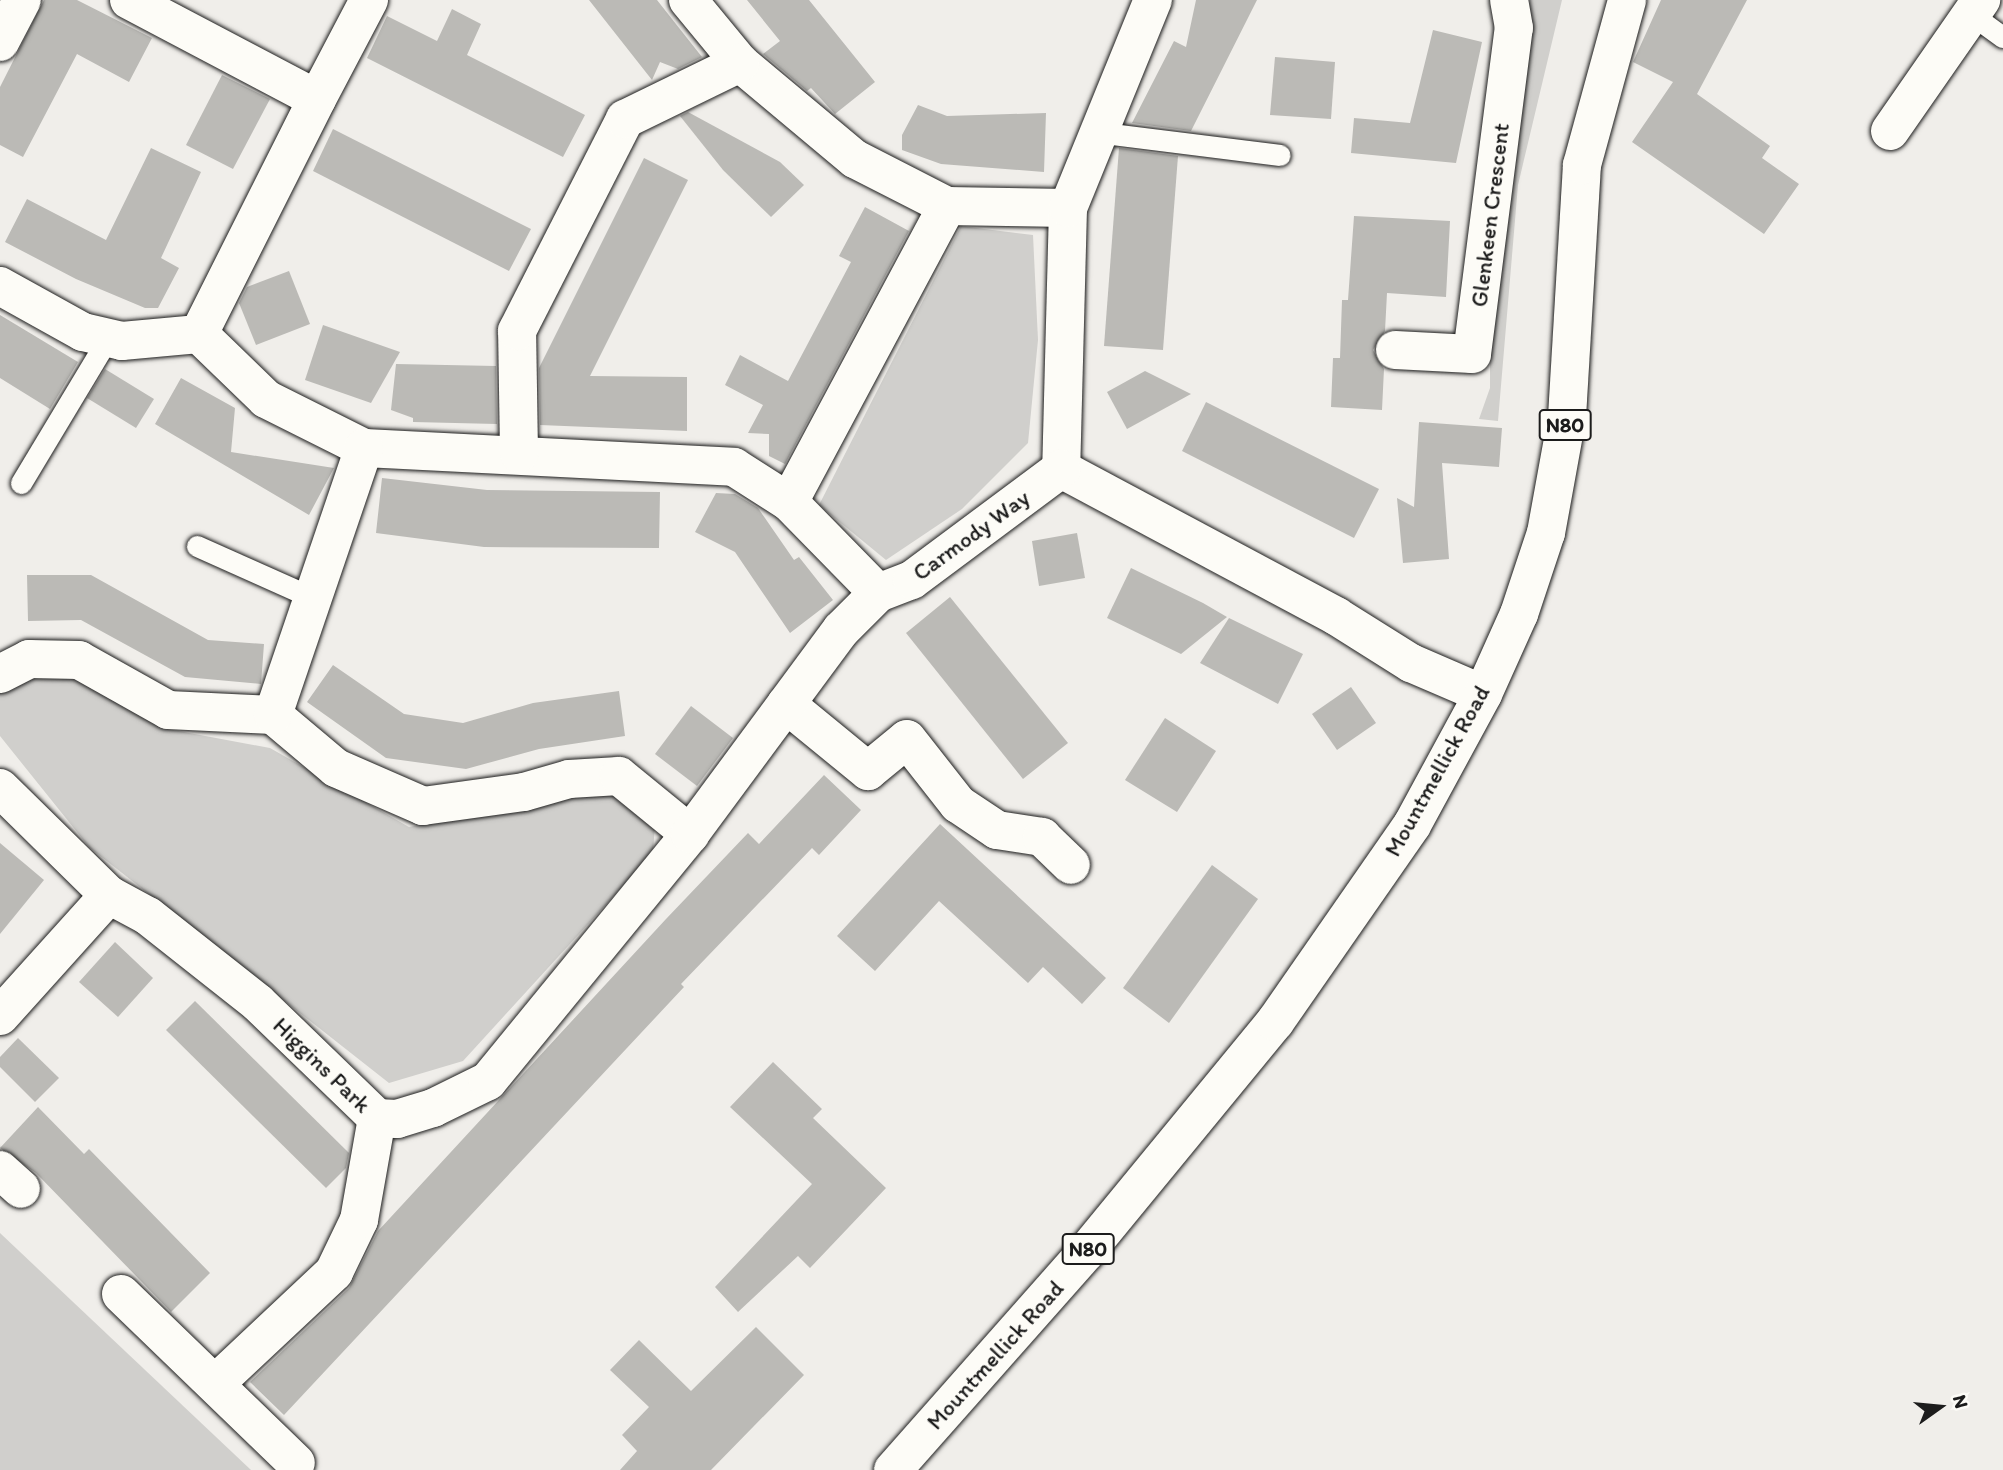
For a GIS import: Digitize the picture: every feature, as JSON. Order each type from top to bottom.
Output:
[{"type":"street","points":[[0,42],[22,0]]},
{"type":"street","points":[[129,0],[317,99]]},
{"type":"street","points":[[199,334],[369,0]]},
{"type":"street","points":[[688,0],[740,63],[855,159],[947,206],[1068,208]]},
{"type":"street","points":[[1153,0],[1095,132],[1068,208],[1061,469],[1324,609],[1411,663],[1483,694]]},
{"type":"street","name":"Glenkeen Crescent","points":[[1395,350],[1472,354],[1514,28],[1509,0]]},
{"type":"street","name":"Mountmellick Road","points":[[893,1470],[1086,1252],[1275,1022],[1412,825],[1483,694],[1519,614],[1546,533],[1567,417],[1582,165],[1627,0]]},
{"type":"street","points":[[1890,131],[1976,7]]},
{"type":"street","points":[[519,453],[517,331],[625,119],[740,63]]},
{"type":"street","points":[[789,502],[947,206]]},
{"type":"street","points":[[0,286],[83,332],[108,338],[199,334],[266,399],[365,449],[519,453],[734,467],[789,502],[878,593],[841,630],[690,834],[488,1081],[433,1108],[397,1119],[377,1118]]},
{"type":"street","points":[[272,715],[365,449]]},
{"type":"street","name":"Carmody Way","points":[[878,593],[912,580],[1061,469]]},
{"type":"street","points":[[0,674],[29,659],[79,660],[168,710],[272,715],[336,768],[423,806],[524,792],[569,779],[618,776],[690,834]]},
{"type":"street","points":[[786,704],[868,771],[907,739],[958,804],[997,830],[1042,837],[1071,865]]},
{"type":"street","name":"Higgins Park","points":[[0,788],[110,895],[148,916],[258,1003],[377,1118],[359,1220],[334,1272],[216,1383]]},
{"type":"street","points":[[0,1016],[110,895]]},
{"type":"street","points":[[121,1294],[296,1463]]},
{"type":"lane","points":[[1976,7],[2003,37]]},
{"type":"lane","points":[[1095,132],[1280,155]]},
{"type":"lane","points":[[22,483],[108,338]]},
{"type":"lane","points":[[197,546],[313,598]]},
{"type":"shaded area","points":[[1530,0],[1562,0],[1518,185],[1498,421],[1479,419],[1490,388],[1490,297]]},
{"type":"shaded area","points":[[961,226],[1033,235],[1038,340],[1028,443],[962,509],[886,560],[819,505]]},
{"type":"shaded area","points":[[40,669],[77,681],[168,729],[270,748],[409,827],[608,788],[655,823],[653,853],[463,1061],[389,1083],[89,847],[0,736],[0,692]]},
{"type":"shaded area","points":[[0,1233],[251,1470],[0,1470]]},
{"type":"building","points":[[44,0],[77,0],[152,38],[129,82],[77,54],[23,157],[0,145],[0,87]]},
{"type":"building","points":[[589,0],[657,0],[702,57],[678,69],[660,62],[652,80]]},
{"type":"building","points":[[747,0],[809,0],[875,82],[835,114],[811,88],[807,91],[763,54],[780,41]]},
{"type":"building","points":[[1196,0],[1257,0],[1191,131],[1132,123],[1174,41],[1186,47]]},
{"type":"building","points":[[1661,0],[1747,0],[1697,94],[1770,146],[1762,158],[1799,184],[1764,234],[1632,142],[1673,82],[1633,62]]},
{"type":"building","points":[[452,9],[481,24],[467,55],[585,115],[563,157],[367,58],[387,16],[437,41]]},
{"type":"building","points":[[1433,30],[1482,42],[1456,163],[1351,153],[1354,118],[1410,123]]},
{"type":"building","points":[[1275,57],[1335,62],[1331,119],[1270,115]]},
{"type":"building","points":[[222,75],[270,99],[233,169],[186,145]]},
{"type":"building","points":[[918,105],[947,116],[1046,113],[1044,172],[941,164],[902,150],[902,135]]},
{"type":"building","points":[[688,112],[780,162],[804,185],[771,217],[723,170],[680,116]]},
{"type":"building","points":[[333,129],[531,229],[509,271],[313,171]]},
{"type":"building","points":[[151,148],[201,172],[161,258],[179,268],[158,308],[145,308],[76,279],[5,242],[27,199],[106,240]]},
{"type":"building","points":[[1119,148],[1178,156],[1163,350],[1104,346]]},
{"type":"building","points":[[644,158],[688,180],[590,376],[687,377],[687,431],[540,425],[539,368]]},
{"type":"building","points":[[865,207],[909,231],[785,464],[769,456],[769,434],[748,433],[763,405],[725,385],[740,355],[788,381],[851,262],[839,256]]},
{"type":"building","points":[[1354,216],[1450,221],[1446,297],[1387,293],[1385,331],[1373,350],[1384,369],[1382,410],[1331,407],[1333,358],[1340,358],[1342,300],[1348,300]]},
{"type":"building","points":[[289,271],[310,324],[256,345],[239,303],[247,287]]},
{"type":"building","points":[[0,315],[78,362],[50,409],[0,378]]},
{"type":"building","points":[[323,325],[400,352],[371,403],[305,380]]},
{"type":"building","points":[[396,364],[496,366],[497,424],[413,422],[413,418],[391,410]]},
{"type":"building","points":[[105,369],[154,399],[136,428],[87,398]]},
{"type":"building","points":[[1145,371],[1191,394],[1127,429],[1107,392]]},
{"type":"building","points":[[181,378],[235,408],[231,452],[334,468],[309,515],[155,424]]},
{"type":"building","points":[[1206,402],[1379,489],[1354,538],[1182,451]]},
{"type":"building","points":[[1419,422],[1502,428],[1499,467],[1442,463],[1449,559],[1403,563],[1397,498],[1414,507]]},
{"type":"building","points":[[382,478],[487,490],[660,492],[659,548],[484,547],[376,533]]},
{"type":"building","points":[[716,493],[735,494],[758,508],[794,560],[799,557],[833,600],[790,633],[735,552],[695,532]]},
{"type":"building","points":[[1077,533],[1085,578],[1039,586],[1032,541]]},
{"type":"building","points":[[1131,568],[1227,617],[1181,654],[1107,618]]},
{"type":"building","points":[[27,575],[91,575],[208,640],[264,644],[261,684],[185,677],[81,620],[28,621]]},
{"type":"building","points":[[950,597],[1068,743],[1023,779],[906,633]]},
{"type":"building","points":[[1229,618],[1303,654],[1278,704],[1200,663]]},
{"type":"building","points":[[333,665],[404,714],[463,723],[533,703],[619,691],[625,736],[539,749],[466,769],[386,758],[307,702]]},
{"type":"building","points":[[1351,687],[1376,723],[1337,750],[1312,714]]},
{"type":"building","points":[[691,706],[733,738],[697,786],[655,754]]},
{"type":"building","points":[[1165,718],[1216,751],[1177,812],[1125,780]]},
{"type":"building","points":[[824,775],[861,810],[819,855],[812,848],[681,984],[684,987],[284,1415],[250,1382],[349,1288],[378,1231],[666,919],[748,833],[759,844]]},
{"type":"building","points":[[940,824],[1106,978],[1082,1004],[1043,967],[1028,983],[939,901],[875,971],[837,936]]},
{"type":"building","points":[[0,843],[44,880],[0,934]]},
{"type":"building","points":[[1212,865],[1258,899],[1169,1023],[1123,988]]},
{"type":"building","points":[[115,942],[153,978],[118,1017],[79,982]]},
{"type":"building","points":[[195,1001],[349,1153],[346,1168],[326,1188],[166,1030]]},
{"type":"building","points":[[18,1038],[59,1078],[35,1102],[0,1067],[0,1057]]},
{"type":"building","points":[[773,1062],[822,1109],[813,1118],[886,1188],[810,1268],[798,1256],[738,1312],[715,1287],[812,1184],[730,1107]]},
{"type":"building","points":[[38,1107],[84,1154],[89,1149],[210,1273],[171,1312],[36,1173],[0,1148]]},
{"type":"building","points":[[756,1327],[804,1375],[711,1470],[620,1470],[637,1451],[622,1435],[649,1407],[610,1370],[639,1340],[691,1391]]}]
